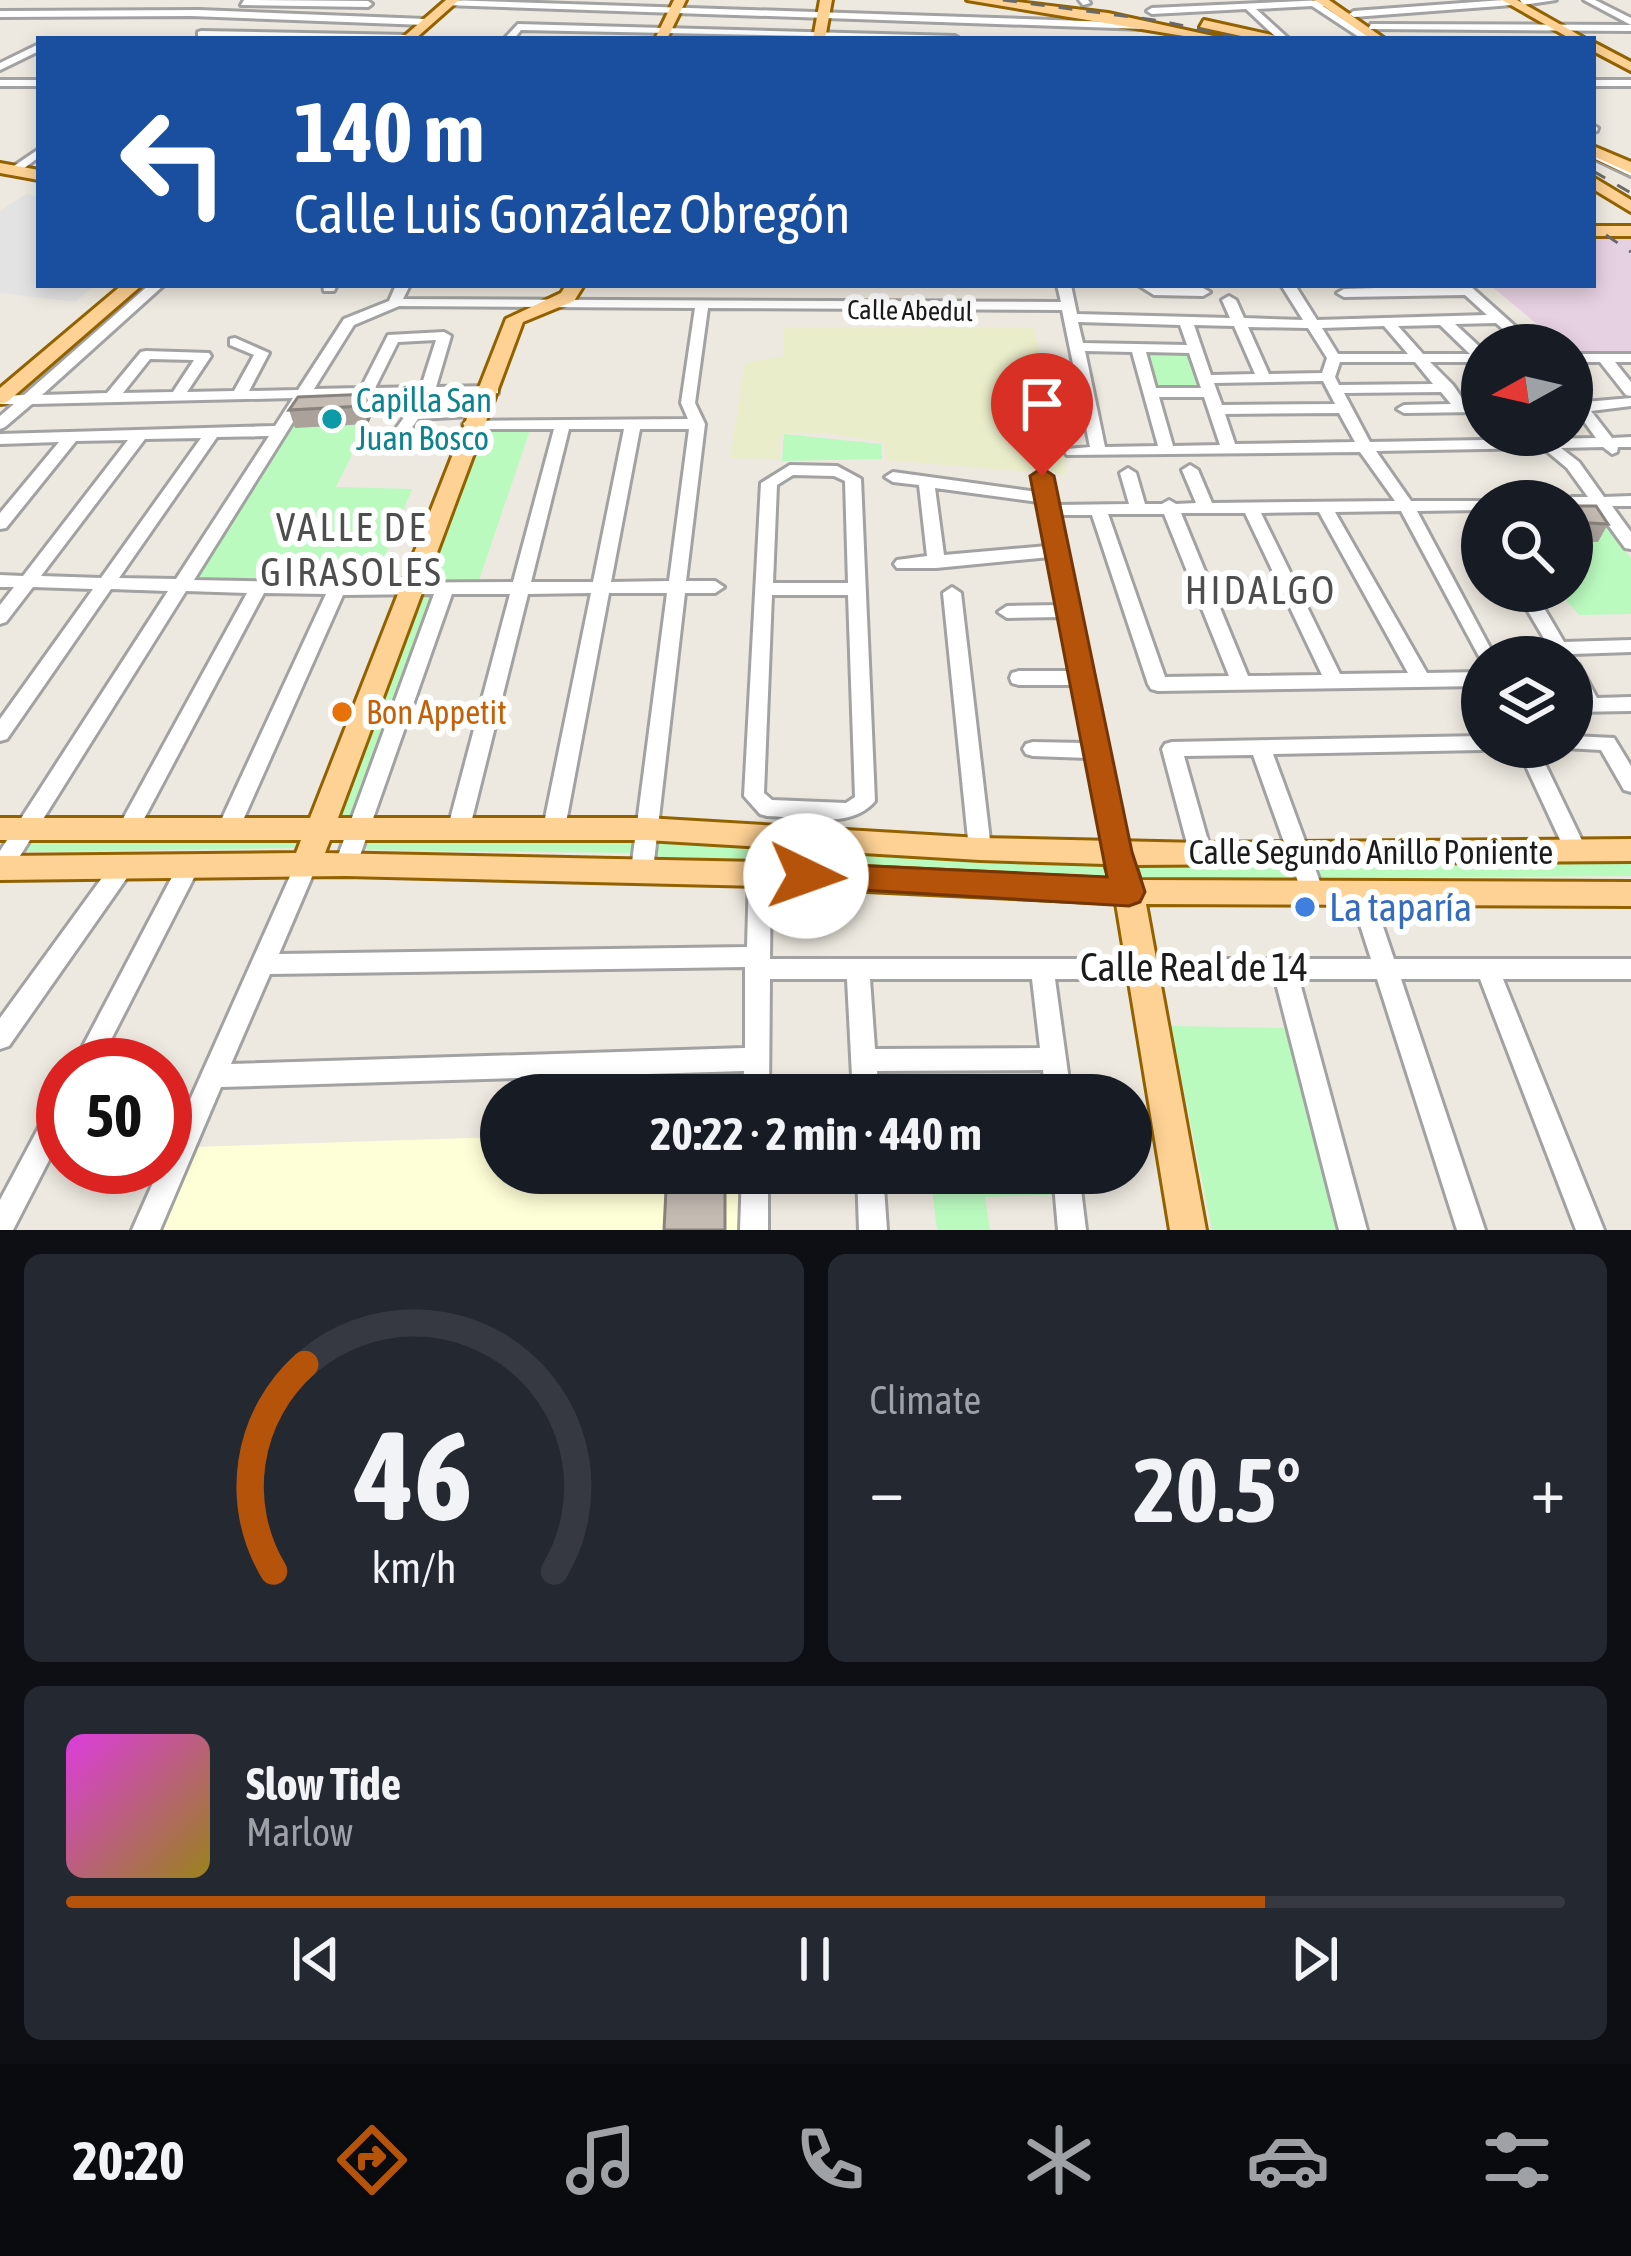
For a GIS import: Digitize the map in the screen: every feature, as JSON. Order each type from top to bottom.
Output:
[{"type":"main road","points":[[973,0],[1259,36]]},
{"type":"main road","points":[[1057,0],[1084,2],[1210,36]]},
{"type":"main road","points":[[1142,0],[1162,23]]},
{"type":"main road","points":[[1321,1],[1368,24]]},
{"type":"main road","points":[[1516,1],[1571,32]]},
{"type":"main road","points":[[414,36],[454,2]]},
{"type":"main road","points":[[414,36],[454,2]]},
{"type":"main road","points":[[663,35],[677,5]]},
{"type":"main road","points":[[1596,44],[1631,63]]},
{"type":"main road","points":[[1597,150],[1631,171]]},
{"type":"main road","points":[[1596,184],[1631,207]]},
{"type":"main road","points":[[1596,228],[1631,229]]},
{"type":"main road","points":[[0,382],[111,288]]},
{"type":"main road","points":[[0,399],[130,288]]},
{"type":"main road","points":[[306,865],[415,579],[426,563],[481,409],[523,321],[557,300]]},
{"type":"main road","name":"Calle Segundo Anillo Poniente","points":[[13,829],[814,825],[980,849],[1201,855],[1631,850]]},
{"type":"main road","points":[[1116,852],[1129,892],[1188,1230]]},
{"type":"main road","name":"Calle Segundo Anillo Poniente","points":[[0,868],[346,864],[760,874],[1129,892],[1312,890],[1362,897],[1631,894]]},
{"type":"street","points":[[773,12],[776,0]]},
{"type":"street","points":[[874,15],[876,0]]},
{"type":"street","points":[[921,16],[923,0]]},
{"type":"street","points":[[970,18],[973,0]]},
{"type":"street","points":[[1368,24],[1394,0]]},
{"type":"street","points":[[1430,0],[1473,32]]},
{"type":"street","points":[[1368,24],[1442,7],[1552,0]]},
{"type":"street","points":[[1588,0],[1631,25]]},
{"type":"street","points":[[454,2],[727,6],[773,12],[824,7],[874,15],[1020,23],[1162,23],[1216,4],[1321,1]]},
{"type":"street","points":[[190,13],[242,3],[430,18]]},
{"type":"street","points":[[198,36],[242,3]]},
{"type":"street","points":[[1252,4],[1281,36]]},
{"type":"street","points":[[1018,5],[1020,23]]},
{"type":"street","points":[[1191,10],[1234,30]]},
{"type":"street","points":[[342,11],[360,12]]},
{"type":"street","points":[[0,14],[190,13],[305,19],[360,12]]},
{"type":"street","points":[[0,29],[24,14]]},
{"type":"street","points":[[198,36],[288,36],[305,19]]},
{"type":"street","points":[[1368,24],[1473,32],[1571,32],[1631,25]]},
{"type":"street","points":[[511,36],[518,27],[769,36]]},
{"type":"street","points":[[0,67],[36,49]]},
{"type":"street","points":[[0,83],[36,82]]},
{"type":"street","points":[[1596,83],[1631,83]]},
{"type":"street","points":[[8,169],[36,154]]},
{"type":"street","points":[[1,437],[28,399],[154,288]]},
{"type":"street","points":[[0,868],[13,829],[180,584],[349,322],[399,303],[402,288]]},
{"type":"street","points":[[728,305],[731,288]]},
{"type":"street","points":[[773,307],[785,288]]},
{"type":"street","points":[[949,288],[950,309]]},
{"type":"street","points":[[1001,288],[1004,306]]},
{"type":"street","points":[[1065,288],[1098,450]]},
{"type":"street","points":[[1149,288],[1203,292]]},
{"type":"street","points":[[1290,288],[1334,358],[1331,383],[1343,408],[1406,505],[1475,636]]},
{"type":"street","points":[[1358,322],[1342,289],[1464,288],[1505,324]]},
{"type":"street","name":"Calle Abedul","points":[[399,303],[557,300],[702,307],[1070,312]]},
{"type":"street","points":[[1229,300],[1264,379]]},
{"type":"street","name":"Calle Abedul","points":[[950,309],[1004,306],[1070,312]]},
{"type":"street","points":[[642,870],[697,424],[688,404],[702,307]]},
{"type":"street","name":"Calle Abedul","points":[[702,307],[773,307]]},
{"type":"street","points":[[1070,312],[1238,323],[1500,319]]},
{"type":"street","points":[[1442,319],[1461,337]]},
{"type":"street","points":[[1387,321],[1423,357],[1461,407]]},
{"type":"street","points":[[1186,322],[1228,446]]},
{"type":"street","points":[[365,392],[396,336],[444,336],[428,391]]},
{"type":"street","points":[[235,342],[262,353],[240,394]]},
{"type":"street","points":[[1077,347],[1197,350]]},
{"type":"street","points":[[1138,349],[1166,447]]},
{"type":"street","points":[[112,397],[146,356],[204,356],[178,395]]},
{"type":"street","points":[[1334,358],[1461,357]]},
{"type":"street","points":[[1593,358],[1631,358]]},
{"type":"street","points":[[1604,358],[1631,392]]},
{"type":"street","points":[[1151,392],[1264,379],[1448,388]]},
{"type":"street","points":[[1393,388],[1425,446]]},
{"type":"street","points":[[0,399],[428,391],[481,409],[563,423],[697,424]]},
{"type":"street","points":[[1593,401],[1631,402]]},
{"type":"street","points":[[1218,410],[1343,408]]},
{"type":"street","points":[[1404,409],[1461,408]]},
{"type":"street","points":[[392,445],[413,415],[481,409]]},
{"type":"street","points":[[1593,418],[1622,448]]},
{"type":"street","points":[[459,826],[563,423]]},
{"type":"street","points":[[554,828],[633,423]]},
{"type":"street","points":[[1,437],[277,431]]},
{"type":"street","points":[[0,734],[212,433]]},
{"type":"street","points":[[0,618],[141,434]]},
{"type":"street","points":[[0,524],[73,436]]},
{"type":"street","points":[[1073,452],[1228,446],[1461,446]]},
{"type":"street","points":[[1560,456],[1631,544]]},
{"type":"street","points":[[790,470],[837,471],[853,479],[865,801],[814,825],[767,808],[754,796],[765,589],[770,483],[790,470]]},
{"type":"street","points":[[1190,470],[1205,505]]},
{"type":"street","points":[[1128,472],[1138,507]]},
{"type":"street","points":[[1042,476],[1116,852]]},
{"type":"street","points":[[892,478],[1099,508],[1406,505],[1461,509]]},
{"type":"street","points":[[927,484],[936,562]]},
{"type":"street","points":[[1593,501],[1631,501]]},
{"type":"street","points":[[1169,506],[1240,682]]},
{"type":"street","points":[[1250,506],[1334,681]]},
{"type":"street","points":[[1324,506],[1420,680]]},
{"type":"street","points":[[1099,508],[1158,684],[1461,679]]},
{"type":"street","points":[[903,564],[1055,550]]},
{"type":"street","points":[[0,580],[337,589],[415,579],[445,588],[715,587]]},
{"type":"street","points":[[130,826],[258,588]]},
{"type":"street","points":[[346,864],[445,588]]},
{"type":"street","points":[[229,826],[337,589]]},
{"type":"street","points":[[765,589],[859,589]]},
{"type":"street","points":[[952,593],[980,849]]},
{"type":"street","points":[[1007,612],[1067,611]]},
{"type":"street","points":[[1593,649],[1631,646]]},
{"type":"street","points":[[1018,678],[1081,677]]},
{"type":"street","points":[[1593,705],[1631,704]]},
{"type":"street","points":[[1201,855],[1172,749],[1461,743]]},
{"type":"street","points":[[1593,743],[1607,743],[1631,784]]},
{"type":"street","points":[[1260,747],[1312,890]]},
{"type":"street","points":[[1033,749],[1096,752]]},
{"type":"street","points":[[1537,768],[1576,850]]},
{"type":"street","points":[[146,1230],[306,865]]},
{"type":"street","points":[[0,1038],[123,866]]},
{"type":"street","points":[[99,1038],[189,866]]},
{"type":"street","points":[[757,1074],[760,874]]},
{"type":"street","points":[[1362,897],[1471,1230]]},
{"type":"street","name":"Calle Real de 14","points":[[262,964],[1631,969]]},
{"type":"street","points":[[1284,967],[1352,1230]]},
{"type":"street","points":[[858,968],[865,1074]]},
{"type":"street","points":[[1042,968],[1056,1074]]},
{"type":"street","points":[[1487,968],[1590,1230]]},
{"type":"street","points":[[212,1076],[757,1059]]},
{"type":"street","points":[[865,1060],[1055,1060]]},
{"type":"street","points":[[0,1227],[36,1158]]},
{"type":"street","points":[[754,1230],[755,1194]]},
{"type":"street","points":[[871,1194],[873,1230]]},
{"type":"street","points":[[1068,1194],[1072,1230]]},
{"type":"shaded area","points":[[26,194],[36,196],[36,288],[92,288],[75,302],[0,293],[0,211]]},
{"type":"shaded area","points":[[1596,233],[1631,233],[1631,352],[1593,352],[1593,324],[1537,324],[1494,288],[1596,288]]},
{"type":"shaded area","points":[[784,327],[1034,328],[1068,475],[886,460],[884,442],[825,433],[781,433],[779,459],[730,458],[745,363],[783,356]]},
{"type":"shaded area","points":[[480,1138],[480,1194],[739,1194],[739,1230],[161,1230],[176,1194],[192,1194],[196,1147]]},
{"type":"green space","points":[[1141,349],[1193,351],[1206,391],[1152,391]]},
{"type":"green space","points":[[382,393],[336,487],[412,489],[374,583],[188,583],[303,394]]},
{"type":"green space","points":[[484,424],[532,424],[478,583],[429,582]]},
{"type":"green space","points":[[784,434],[881,444],[882,459],[782,461]]},
{"type":"green space","points":[[1593,509],[1631,558],[1631,614],[1576,612],[1593,612]]},
{"type":"green space","points":[[421,595],[434,598],[354,815],[336,822]]},
{"type":"green space","points":[[300,833],[303,846],[296,848],[21,852],[35,838]]},
{"type":"green space","points":[[631,837],[637,847],[629,853],[368,850],[364,845],[366,839]]},
{"type":"green space","points":[[658,838],[1096,861],[1107,864],[1111,877],[661,857],[651,853],[650,844]]},
{"type":"green space","points":[[1631,858],[1631,876],[1143,879],[1132,870],[1135,865]]},
{"type":"green space","points":[[1171,1026],[1288,1028],[1344,1230],[1212,1230]]},
{"type":"green space","points":[[917,1071],[1045,1074],[917,1074]]},
{"type":"green space","points":[[933,1194],[1059,1194],[985,1197],[990,1230],[937,1230]]},
{"type":"building","points":[[369,394],[363,406],[289,410],[298,397]]},
{"type":"building","points":[[1593,506],[1596,506],[1608,524],[1593,523]]},
{"type":"building","points":[[666,1194],[725,1194],[725,1230],[664,1230]]},
{"type":"railway","points":[[1003,0],[1162,21],[1230,36]]},
{"type":"railway","points":[[1596,173],[1631,193]]},
{"type":"railway","points":[[1606,235],[1631,252]]},
{"type":"place","name":"Capilla San Juan Bosco","points":[[332,419]]},
{"type":"place","name":"Bon Appetit","points":[[342,712]]},
{"type":"place","name":"La taparía","points":[[1305,907]]},
{"type":"district","name":"VALLE DE GIRASOLES","points":[[352,550]]},
{"type":"district","name":"HIDALGO","points":[[1261,590]]},
{"type":"route","points":[[806,876],[1129,892],[1116,852],[1042,476]]}]
